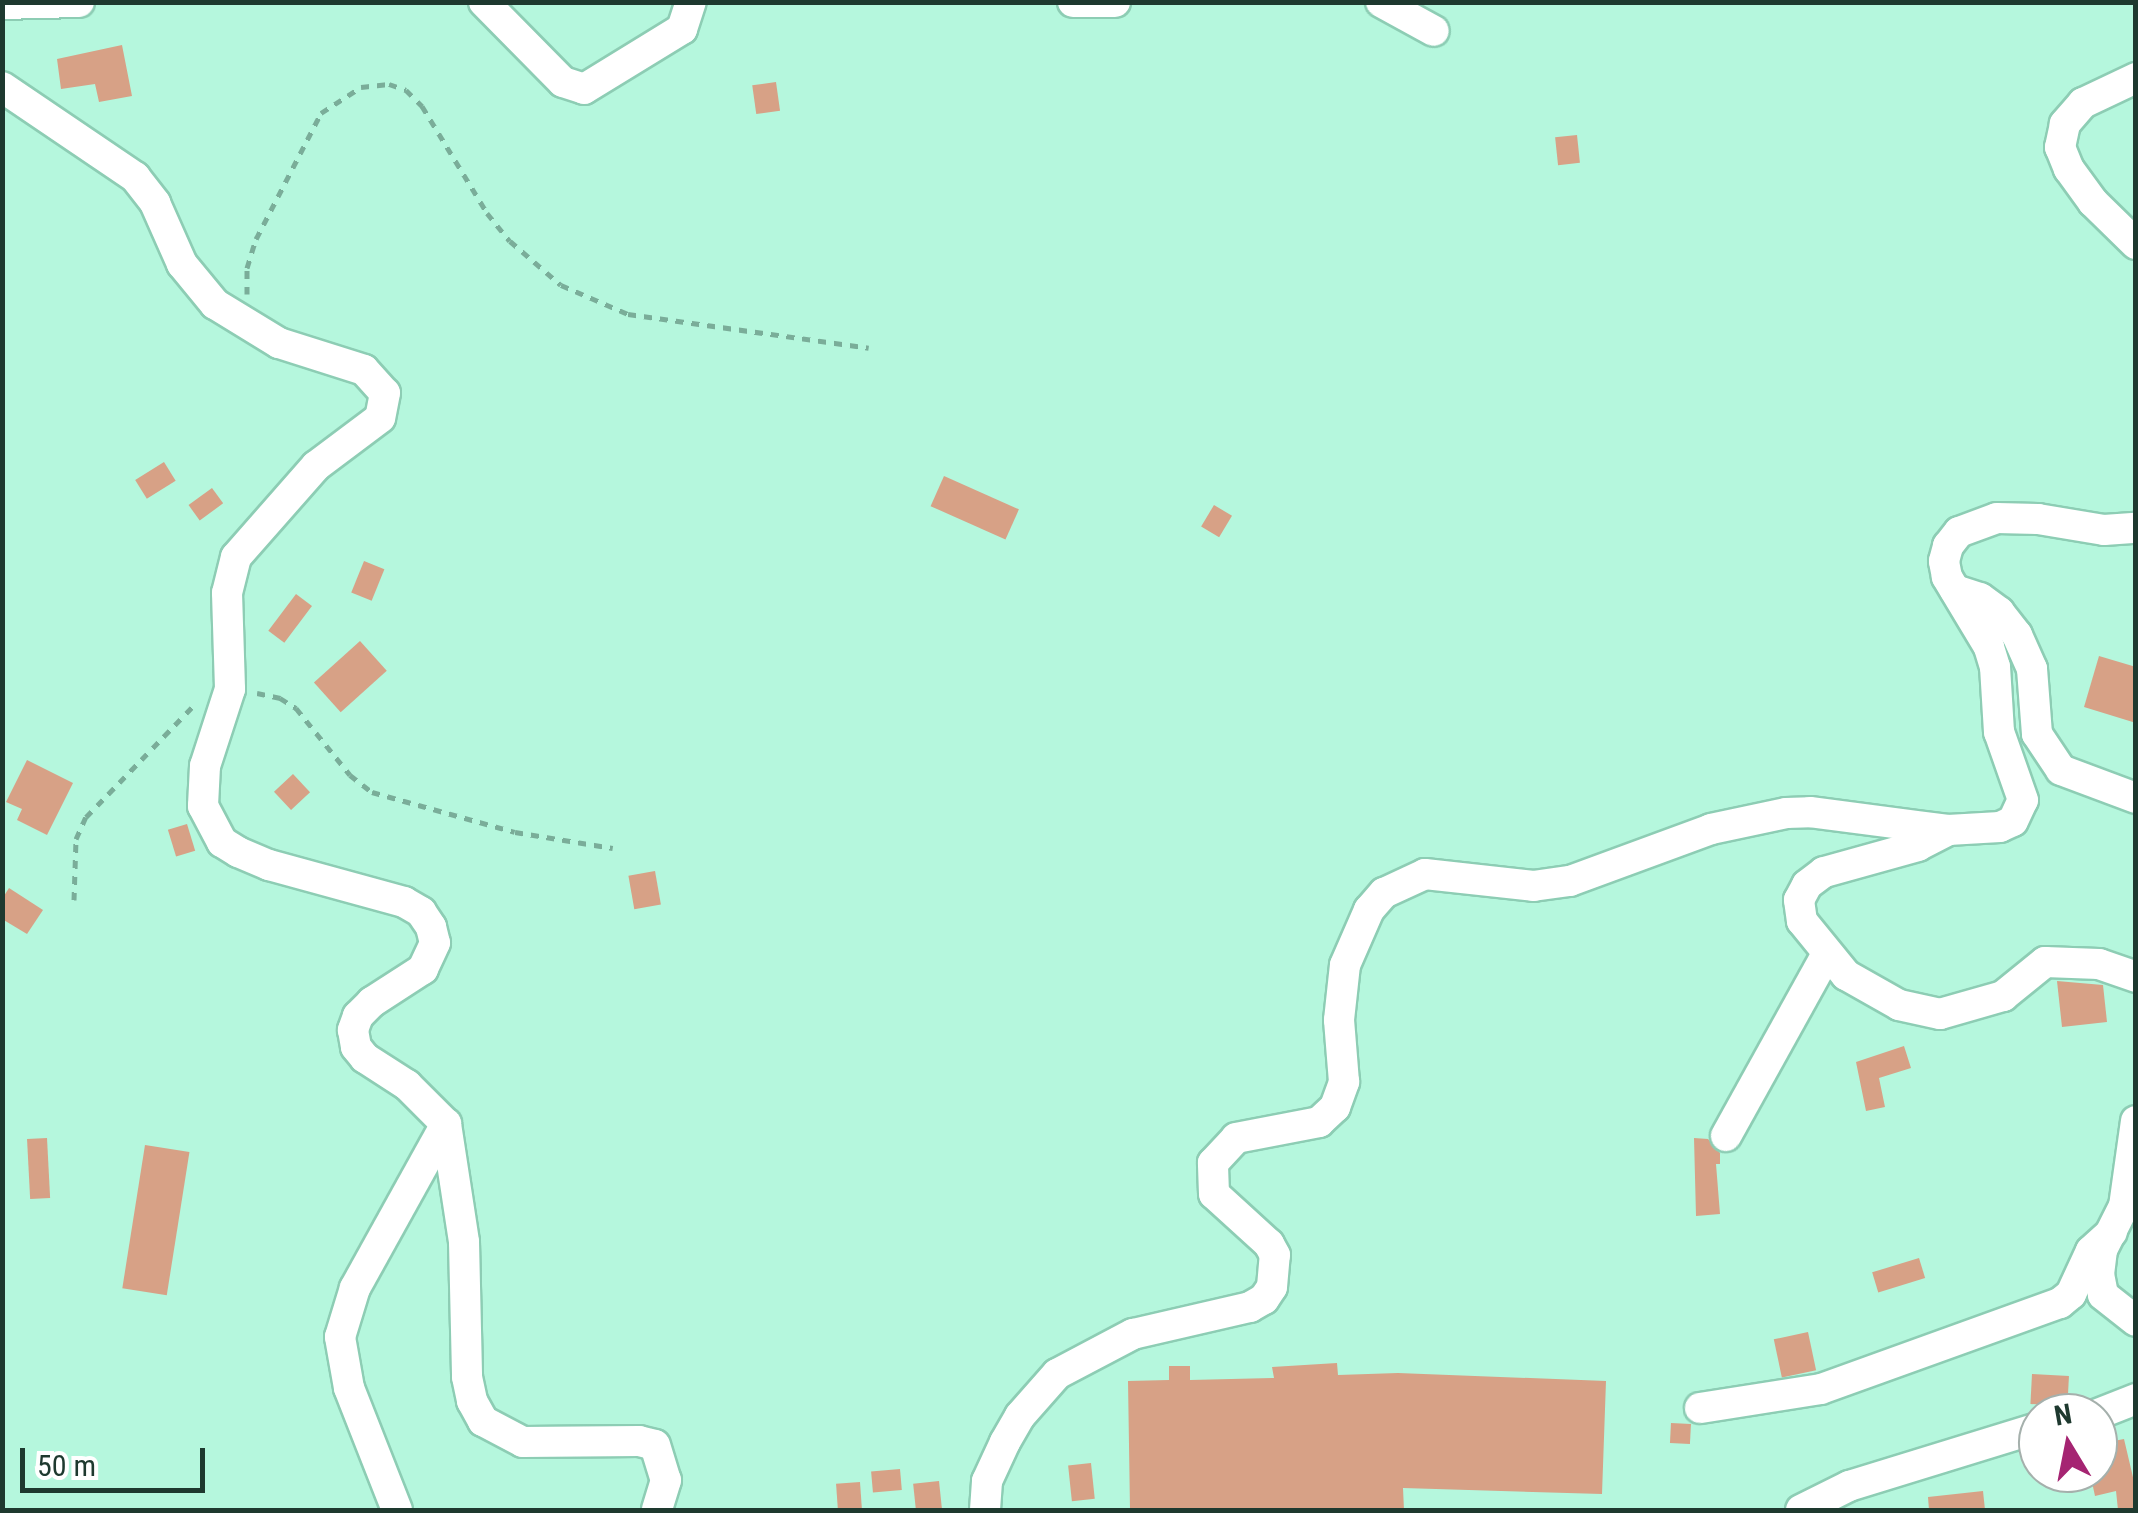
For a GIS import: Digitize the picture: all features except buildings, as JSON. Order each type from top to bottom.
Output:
[{"type":"street","points":[[2,4],[79,2]]},
{"type":"street","points":[[484,2],[563,82],[584,90],[682,29],[692,2]]},
{"type":"street","points":[[1073,2],[1115,2]]},
{"type":"street","points":[[1381,2],[1434,31]]},
{"type":"street","points":[[2136,78],[2083,103],[2065,124],[2060,147],[2069,169],[2093,202],[2136,244]]},
{"type":"street","points":[[2,87],[135,177],[155,203],[197,287],[250,328],[279,343],[364,370],[385,393],[380,418],[316,466],[236,557],[227,592],[230,678],[202,785],[210,826],[222,842],[269,865],[404,902],[421,912],[431,927],[432,956],[423,969],[372,1002],[358,1016],[353,1030],[356,1047],[365,1058],[407,1084],[446,1124],[464,1242],[467,1378],[477,1411],[483,1421],[523,1442],[649,1442],[664,1466],[657,1510]]},
{"type":"street","points":[[985,1510],[987,1480],[1005,1442],[1020,1416],[1057,1374],[1132,1334],[1250,1307],[1272,1288],[1275,1255],[1269,1244],[1214,1194],[1213,1163],[1236,1138],[1319,1122],[1335,1107],[1344,1082],[1339,1020],[1345,965],[1361,924],[1384,893],[1426,874],[1532,886],[1570,881],[1712,830],[1786,814],[1810,812],[1948,830],[2000,827],[2020,813],[2023,800],[2000,732],[1995,666],[1955,590],[1944,561],[1948,546],[1959,532],[1975,523],[2018,517],[2104,530],[2136,528]]},
{"type":"street","points":[[1955,590],[1980,598],[2000,612],[2017,635],[2032,669],[2036,734],[2061,770],[2136,798]]},
{"type":"street","points":[[1948,830],[1918,846],[1824,872],[1807,885],[1799,900],[1802,920],[1827,954],[1868,992],[1899,1006],[1940,1014],[2003,996],[2044,962],[2099,964],[2136,977]]},
{"type":"street","points":[[1726,1136],[1827,954]]},
{"type":"street","points":[[2136,1121],[2124,1206],[2102,1250],[2099,1274],[2103,1295],[2136,1321]]},
{"type":"street","points":[[397,1510],[349,1388],[340,1337],[355,1288],[446,1124]]},
{"type":"street","points":[[1700,1408],[1821,1389],[2060,1303],[2071,1294],[2091,1251],[2112,1232]]},
{"type":"street","points":[[1801,1510],[1849,1486],[2018,1434]]},
{"type":"path","points":[[250,328],[248,268],[256,239],[321,113],[361,86],[389,84],[406,90],[422,106],[510,241],[561,285],[628,314],[869,348]]},
{"type":"path","points":[[74,900],[76,840],[86,817],[230,678],[289,703],[331,747],[350,775],[372,792],[515,832],[613,848]]}]
